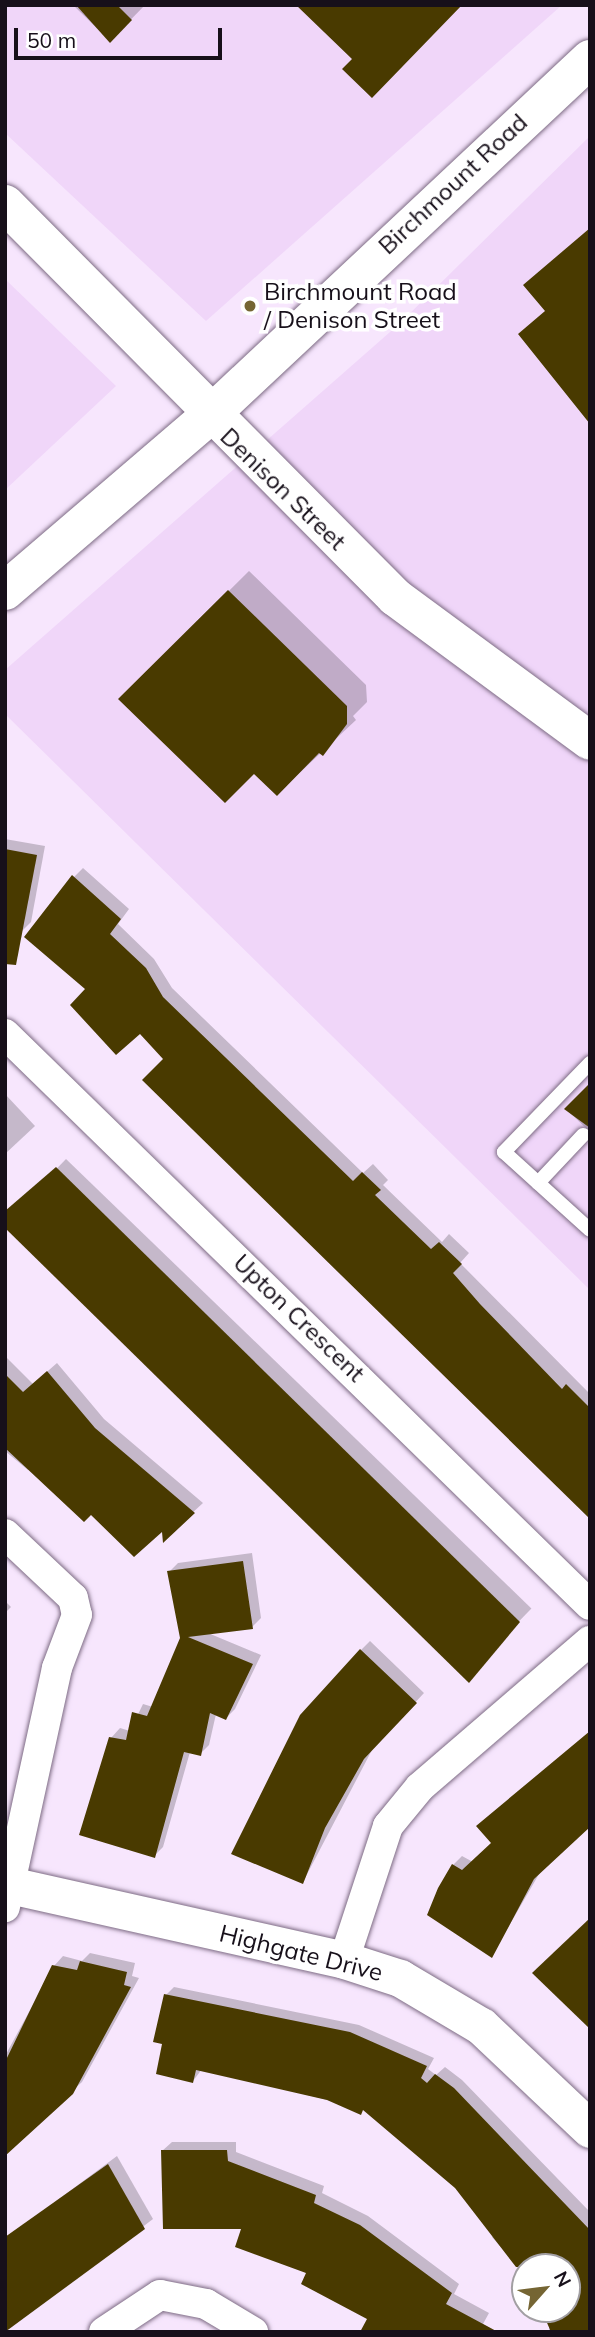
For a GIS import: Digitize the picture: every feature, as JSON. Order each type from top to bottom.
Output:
[{"type":"main road","name":"Birchmount Road","points":[[5,591],[209,416],[590,59]]},
{"type":"main road","name":"Denison Street","points":[[5,204],[209,416],[395,597],[590,741]]},
{"type":"street","name":"Upton Crescent","points":[[5,1034],[590,1605]]},
{"type":"street","points":[[5,1534],[73,1598],[77,1615],[57,1668],[18,1831],[8,1892]]},
{"type":"street","points":[[344,1960],[388,1826],[420,1787],[590,1641]]},
{"type":"street","name":"Highgate Drive","points":[[8,1892],[344,1960],[400,1978],[481,2026],[590,2129]]},
{"type":"street","points":[[104,2332],[160,2295],[206,2304],[253,2332]]},
{"type":"lane","points":[[590,1063],[504,1152],[590,1230]]},
{"type":"lane","points":[[538,1183],[583,1135]]},
{"type":"shaded area","points":[[5,5],[562,5],[206,321],[5,133]]},
{"type":"shaded area","points":[[590,136],[590,1290],[5,714],[5,670],[398,325]]},
{"type":"shaded area","points":[[5,279],[116,386],[5,490]]},
{"type":"building","points":[[76,5],[117,5],[132,20],[110,43]]},
{"type":"building","points":[[296,5],[462,5],[372,98],[342,69],[352,59]]},
{"type":"building","points":[[590,228],[590,424],[518,334],[545,311],[523,285]]},
{"type":"building","points":[[228,590],[347,706],[347,724],[323,756],[319,753],[277,796],[254,774],[225,803],[118,699]]},
{"type":"building","points":[[5,849],[37,855],[16,965],[5,964]]},
{"type":"building","points":[[72,875],[121,919],[110,934],[146,968],[163,997],[353,1181],[362,1172],[381,1190],[375,1195],[431,1249],[439,1242],[462,1264],[453,1273],[480,1304],[562,1389],[566,1384],[590,1408],[590,1519],[142,1080],[163,1059],[140,1034],[116,1055],[70,1005],[85,989],[24,937]]},
{"type":"building","points":[[590,1083],[590,1128],[564,1109]]},
{"type":"building","points":[[56,1167],[520,1622],[469,1683],[5,1228],[5,1211]]},
{"type":"building","points":[[47,1371],[95,1428],[195,1513],[163,1543],[162,1532],[134,1557],[91,1515],[84,1522],[5,1448],[5,1374],[23,1392]]},
{"type":"building","points":[[243,1561],[253,1629],[188,1637],[253,1664],[226,1720],[210,1713],[201,1756],[184,1752],[155,1858],[79,1835],[109,1737],[126,1740],[132,1712],[147,1716],[180,1638],[167,1571]]},
{"type":"building","points":[[360,1649],[417,1703],[364,1759],[325,1828],[303,1884],[231,1854],[300,1715]]},
{"type":"building","points":[[590,1731],[590,1827],[534,1879],[492,1958],[427,1915],[438,1888],[452,1864],[462,1870],[491,1843],[476,1826]]},
{"type":"building","points":[[590,1918],[590,2029],[532,1973]]},
{"type":"building","points":[[80,1961],[127,1972],[124,1985],[131,1987],[73,2094],[5,2156],[5,2062],[52,1965],[77,1970]]},
{"type":"building","points":[[164,1994],[350,2032],[427,2066],[421,2078],[427,2083],[435,2074],[454,2088],[590,2230],[590,2332],[551,2332],[547,2323],[581,2323],[581,2253],[511,2253],[511,2261],[455,2188],[363,2110],[361,2115],[327,2100],[196,2070],[193,2083],[156,2074],[162,2044],[153,2042]]},
{"type":"building","points":[[161,2150],[227,2150],[228,2161],[316,2195],[314,2203],[360,2225],[452,2293],[446,2304],[498,2332],[360,2332],[367,2319],[301,2284],[306,2273],[235,2247],[241,2229],[163,2229]]},
{"type":"building","points":[[108,2164],[145,2229],[5,2332],[5,2237]]},
{"type":"place","name":"Birchmount Road / Denison Street","points":[[250,306]]}]
